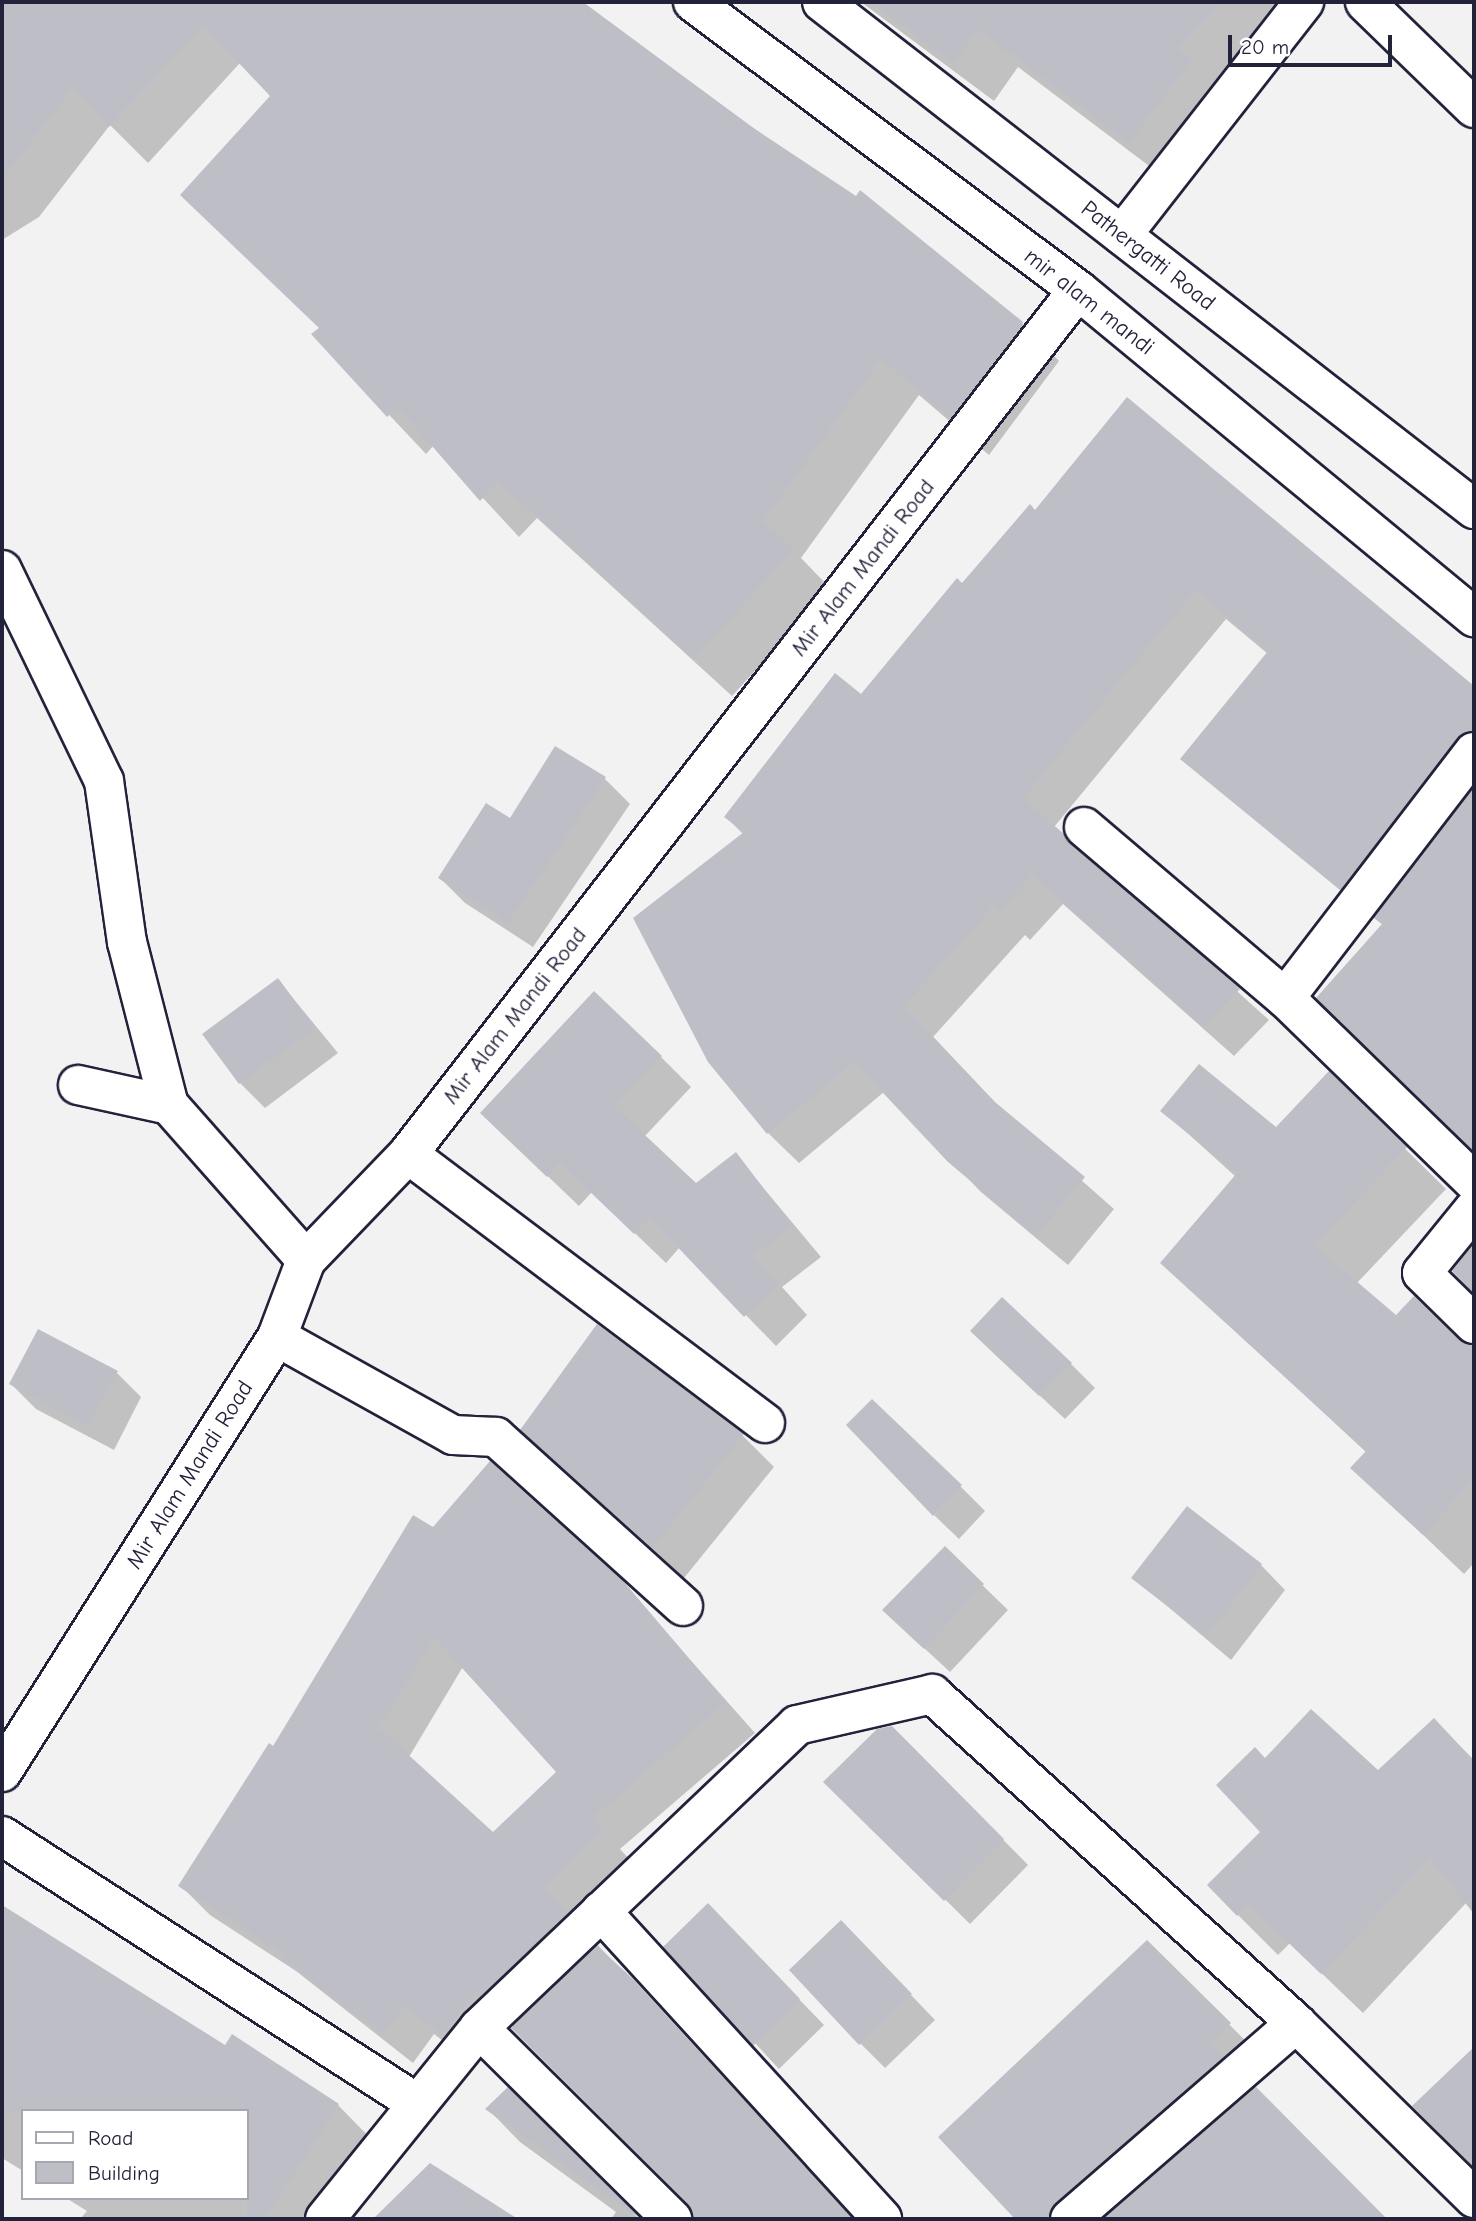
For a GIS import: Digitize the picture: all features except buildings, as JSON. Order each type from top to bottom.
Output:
[{"type":"main road","name":"mir alam mandi","points":[[693,2],[1078,290],[1474,617]]},
{"type":"main road","name":"Pathergatti Road","points":[[822,2],[1474,509]]},
{"type":"main road","points":[[1122,235],[1304,2]]},
{"type":"main road","points":[[1365,2],[1474,108]]},
{"type":"main road","name":"Mir Alam Mandi Road","points":[[2,1772],[277,1338],[306,1260],[408,1154],[1078,290]]},
{"type":"main road","points":[[2,570],[104,781],[127,942],[169,1105],[306,1260]]},
{"type":"main road","points":[[1285,998],[1474,752]]},
{"type":"main road","points":[[1084,827],[1285,998],[1474,1182]]},
{"type":"main road","points":[[78,1085],[169,1105]]},
{"type":"main road","points":[[408,1154],[765,1423]]},
{"type":"main road","points":[[1474,1209],[1422,1273],[1474,1324]]},
{"type":"main road","points":[[277,1338],[453,1435],[496,1437],[683,1606]]},
{"type":"main road","points":[[325,2219],[414,2102],[480,2028],[797,1725],[932,1694],[1296,2023],[1474,2198]]},
{"type":"main road","points":[[2,1836],[414,2102]]},
{"type":"main road","points":[[601,1911],[882,2219]]},
{"type":"main road","points":[[1070,2219],[1296,2023]]},
{"type":"main road","points":[[480,2028],[673,2219]]}]
